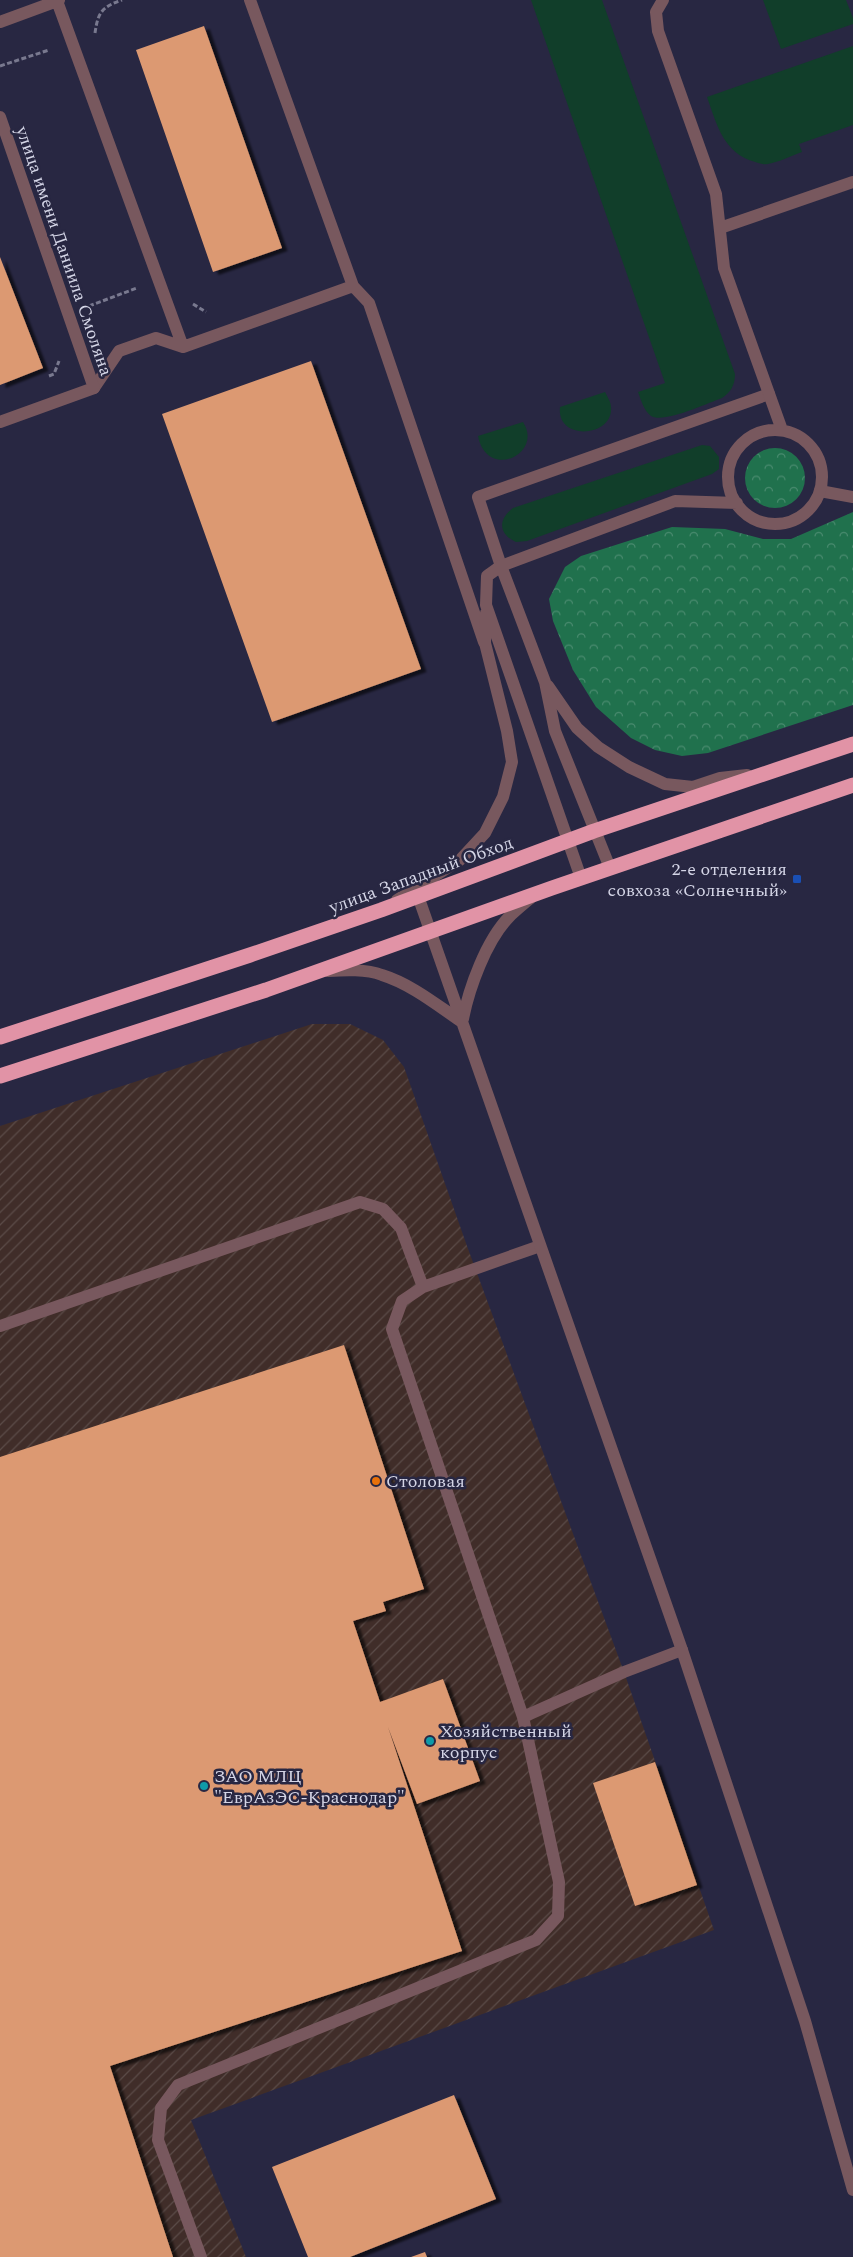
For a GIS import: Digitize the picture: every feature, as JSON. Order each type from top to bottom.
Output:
[{"type":"highway","name":"улица Западный Обход","points":[[0,1037],[381,910],[594,831],[853,744]]},
{"type":"highway","points":[[0,1076],[318,971],[581,878],[853,786]]},
{"type":"street","points":[[0,22],[58,0],[182,347]]},
{"type":"street","points":[[250,0],[353,286],[369,304],[485,644],[508,731],[512,762],[503,797],[485,833],[460,860],[381,910]]},
{"type":"street","points":[[663,0],[656,12],[658,31],[716,194],[724,268],[782,430]]},
{"type":"street","name":"улица имени Даниила Смоляна","points":[[0,117],[94,388],[0,422]]},
{"type":"street","points":[[720,228],[853,182]]},
{"type":"street","points":[[94,388],[119,351],[156,338],[182,347],[353,286]]},
{"type":"street","points":[[610,868],[555,731],[545,682],[501,566],[478,497],[769,394]]},
{"type":"street","points":[[782,430],[798,435],[810,445],[819,459],[822,474],[820,491],[813,505],[802,515],[789,522],[774,524],[760,521],[746,514],[736,503],[730,490],[728,474],[731,459],[740,446],[752,436],[766,431],[782,430]]},
{"type":"street","points":[[820,491],[853,497]]},
{"type":"street","points":[[485,644],[487,576],[501,566],[676,501],[736,503]]},
{"type":"street","points":[[486,605],[581,878]]},
{"type":"street","points":[[545,682],[577,728],[598,747],[629,767],[665,784],[693,787],[720,778],[769,773]]},
{"type":"street","points":[[462,1022],[467,996],[490,946],[508,918],[536,894]]},
{"type":"street","points":[[418,896],[441,957],[462,1022],[682,1650],[805,2021],[853,2190]]},
{"type":"street","points":[[318,971],[347,970],[381,974],[404,984],[462,1022]]},
{"type":"street","points":[[0,1326],[360,1202],[384,1209],[401,1228],[423,1286]]},
{"type":"street","points":[[201,2257],[158,2140],[161,2108],[178,2085],[536,1940],[558,1916],[559,1882],[523,1717],[392,1329],[402,1301],[423,1286],[540,1246]]},
{"type":"street","points":[[523,1717],[624,1672],[682,1650]]},
{"type":"path","points":[[95,35],[97,17],[107,5],[122,0]]},
{"type":"path","points":[[68,314],[158,280]]},
{"type":"path","points":[[191,302],[204,312],[211,312]]},
{"type":"path","points":[[45,378],[54,374],[63,353]]},
{"type":"shaded area","points":[[312,1024],[350,1024],[383,1040],[404,1067],[467,1246],[624,1672],[714,1930],[191,2120],[246,2257],[0,2257],[0,1126]]},
{"type":"green space","points":[[531,0],[602,0],[735,374],[732,388],[722,398],[686,412],[657,418],[651,416],[643,405],[638,392],[665,383]]},
{"type":"green space","points":[[763,0],[846,0],[853,18],[853,24],[781,49]]},
{"type":"green space","points":[[853,46],[853,125],[799,144],[802,152],[768,164],[749,160],[732,149],[726,142],[717,125],[707,97]]},
{"type":"green space","points":[[605,392],[611,407],[610,417],[604,425],[585,431],[575,430],[567,426],[561,418],[560,407]]},
{"type":"green space","points":[[523,422],[527,434],[526,444],[512,458],[502,460],[492,457],[483,450],[478,436]]},
{"type":"green space","points":[[702,445],[710,446],[719,457],[719,469],[712,474],[527,541],[516,542],[510,539],[503,531],[503,521],[508,512],[513,508]]},
{"type":"green space","points":[[769,448],[781,448],[792,453],[800,461],[805,472],[803,490],[792,503],[781,508],[769,508],[758,503],[750,495],[745,484],[745,472],[750,461],[758,453]]},
{"type":"green space","points":[[853,512],[853,705],[708,753],[682,756],[655,750],[631,738],[596,707],[573,670],[553,621],[549,599],[565,567],[581,556],[672,527],[725,529],[763,539],[791,539]]},
{"type":"building","points":[[204,26],[282,248],[213,272],[136,50]]},
{"type":"building","points":[[0,257],[43,368],[0,385]]},
{"type":"building","points":[[311,361],[421,669],[272,722],[162,414]]},
{"type":"building","name":"ЗАО МЛЦ \"ЕврАзЭС-Краснодар\"","points":[[344,1345],[424,1589],[383,1602],[386,1611],[353,1621],[380,1702],[443,1679],[480,1781],[417,1804],[388,1727],[462,1951],[110,2066],[173,2257],[0,2257],[0,1457]]},
{"type":"building","points":[[655,1762],[697,1885],[635,1906],[593,1783]]},
{"type":"building","points":[[454,2095],[496,2199],[350,2257],[308,2257],[272,2167]]},
{"type":"building","points":[[425,2252],[427,2257],[411,2257]]},
{"type":"place","name":"2-е отделения совхоза «Солнечный»","points":[[797,879]]},
{"type":"place","name":"Столовая","points":[[376,1481]]},
{"type":"place","name":"Хозяйственный корпус","points":[[430,1741]]},
{"type":"place","name":"ЗАО МЛЦ \"ЕврАзЭС-Краснодар\"","points":[[204,1786]]}]
